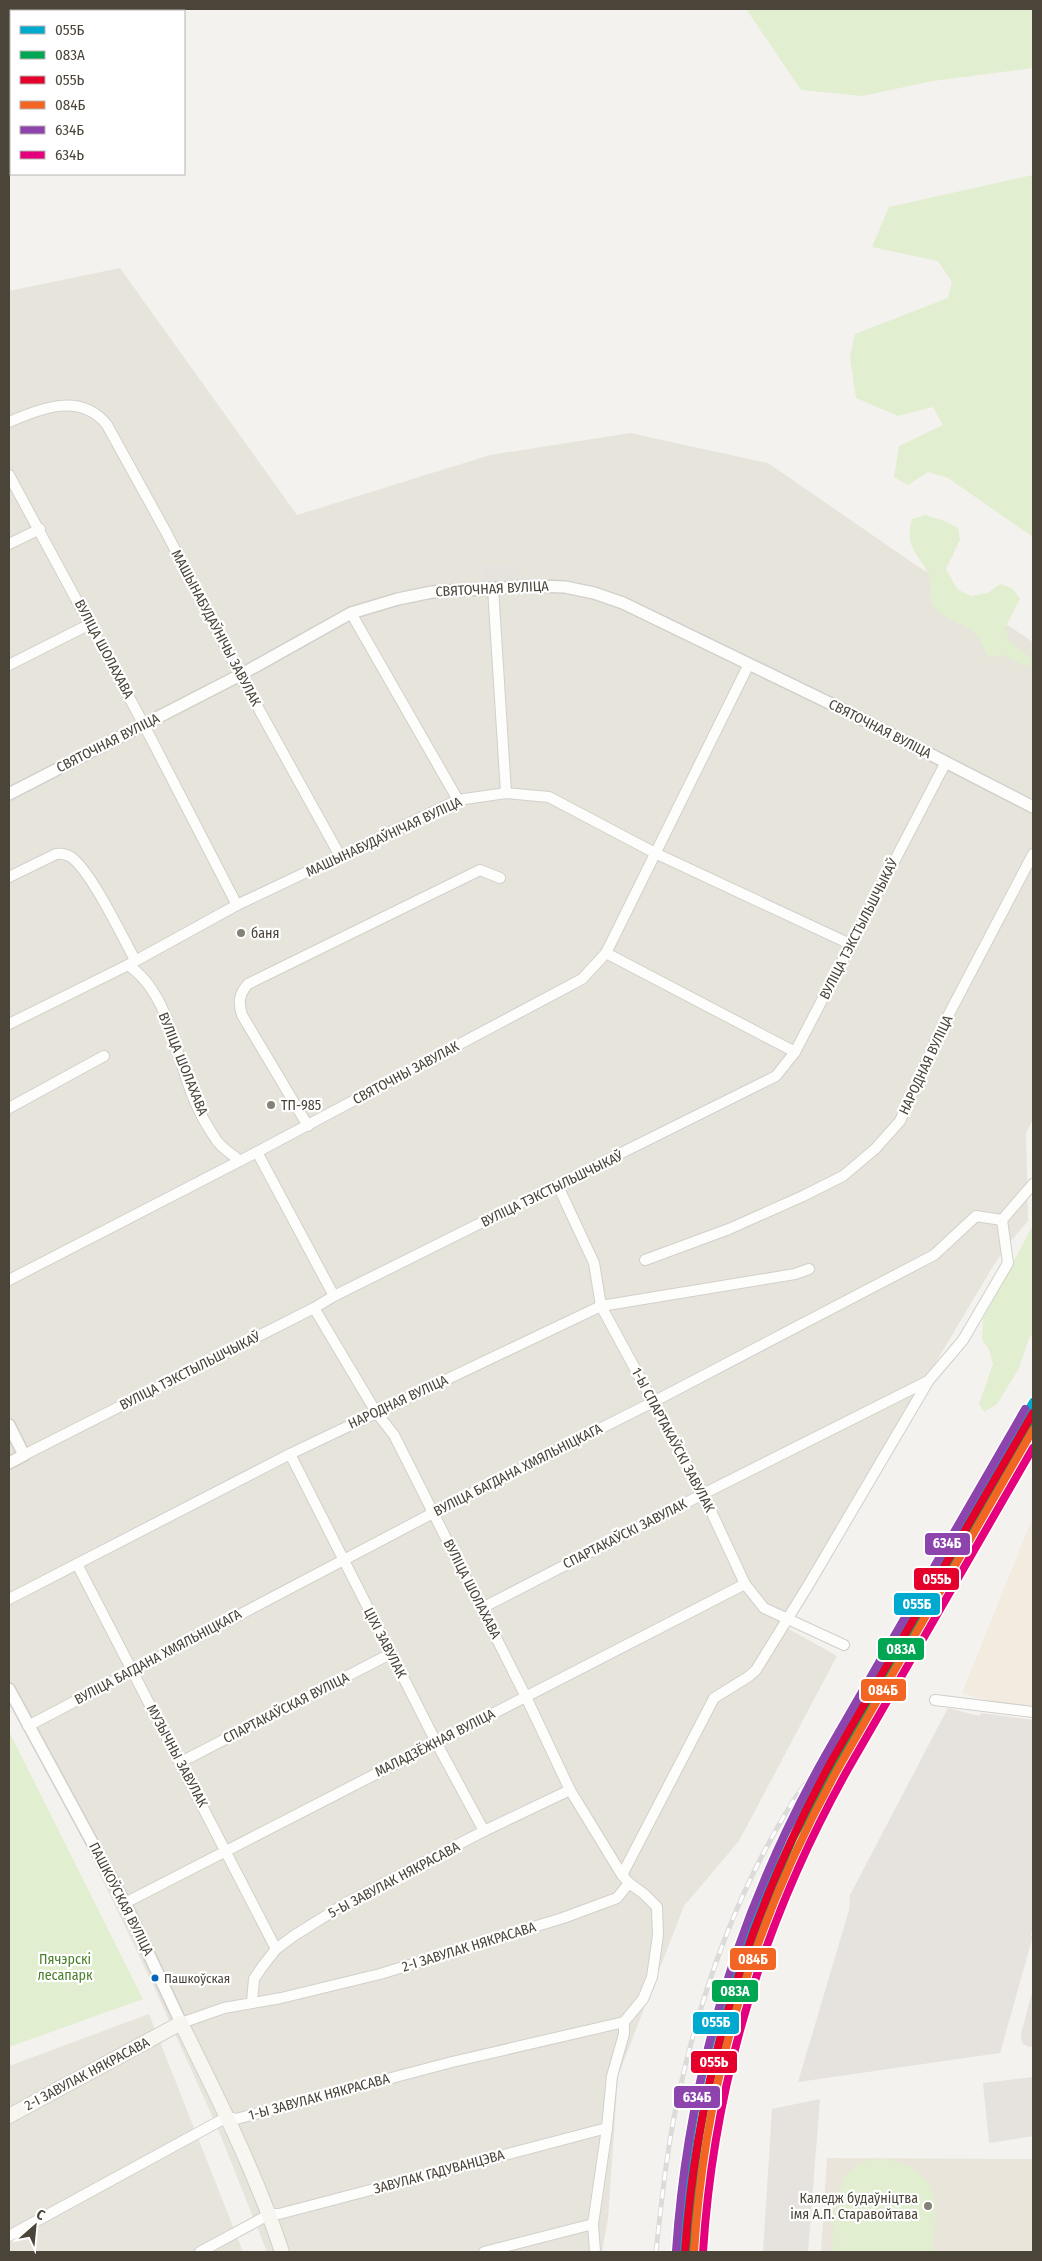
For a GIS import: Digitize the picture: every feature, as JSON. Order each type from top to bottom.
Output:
[{"type":"main road","name":"2-І ЗАВУЛАК НЯКРАСАВА","points":[[9,2116],[181,2023]]},
{"type":"main road","name":"ПАШКОЎСКАЯ ВУЛІЦА","points":[[181,2023],[227,2117],[270,2214],[282,2252]]},
{"type":"street","name":"МАШЫНАБУДАЎНІЧЫ ЗАВУЛАК","points":[[9,422],[33,412],[64,405],[84,407],[98,414],[106,424],[166,532],[240,675],[340,856]]},
{"type":"street","name":"ВУЛІЦА ШОЛАХАВА","points":[[9,474],[144,725],[237,906]]},
{"type":"street","points":[[9,544],[40,529]]},
{"type":"street","name":"СВЯТОЧНАЯ ВУЛІЦА","points":[[9,794],[240,675],[351,613],[398,599],[432,592],[556,586],[594,593],[623,603],[750,664],[1033,807]]},
{"type":"street","points":[[493,588],[506,793]]},
{"type":"street","points":[[351,613],[458,800]]},
{"type":"street","points":[[9,664],[90,624]]},
{"type":"street","name":"СВЯТОЧНЫ ЗАВУЛАК","points":[[9,1280],[308,1126],[582,980],[606,954],[750,664]]},
{"type":"street","name":"ВУЛІЦА ТЭКСТЫЛЬШЧЫКАЎ","points":[[9,1463],[314,1308],[334,1296],[776,1076],[795,1052],[946,762]]},
{"type":"street","name":"МАШЫНАБУДАЎНІЧАЯ ВУЛІЦА","points":[[9,1024],[132,963],[237,906],[458,800],[506,793],[549,797],[655,852],[850,944]]},
{"type":"street","name":"ВУЛІЦА ШОЛАХАВА","points":[[9,878],[56,854],[62,853],[72,857],[87,875],[132,963],[155,994],[193,1098],[203,1117],[218,1142],[240,1161]]},
{"type":"street","name":"НАРОДНАЯ ВУЛІЦА","points":[[645,1260],[729,1229],[803,1196],[843,1176],[875,1149],[900,1121],[940,1033],[1033,854]]},
{"type":"street","points":[[308,1126],[242,1015],[239,1005],[240,992],[248,984],[480,870],[500,878]]},
{"type":"street","points":[[606,954],[795,1052]]},
{"type":"street","points":[[10,1103],[104,1056]]},
{"type":"street","points":[[257,1152],[334,1296]]},
{"type":"street","points":[[929,1380],[963,1340],[1008,1263],[1002,1220],[1033,1184]]},
{"type":"street","name":"1-Ы СПАРТАКАЎСКІ ЗАВУЛАК","points":[[558,1186],[594,1263],[601,1306],[703,1494],[745,1584],[764,1608],[844,1645]]},
{"type":"street","name":"ВУЛІЦА БАГДАНА ХМЯЛЬНІЦКАГА","points":[[28,1726],[433,1513],[654,1402],[934,1255],[976,1216],[1002,1220]]},
{"type":"street","name":"НАРОДНАЯ ВУЛІЦА","points":[[9,1599],[290,1454],[601,1306],[785,1276],[809,1269]]},
{"type":"street","name":"ВУЛІЦА ШОЛАХАВА","points":[[314,1308],[376,1412],[394,1435],[482,1608],[570,1790],[626,1879]]},
{"type":"street","name":"СПАРТАКАЎСКІ ЗАВУЛАК","points":[[482,1608],[929,1380]]},
{"type":"street","name":"2-І ЗАВУЛАК НЯКРАСАВА","points":[[181,2023],[224,2008],[281,1998],[380,1974],[564,1918],[617,1898],[714,1698],[756,1670],[929,1380]]},
{"type":"street","points":[[9,1425],[24,1455]]},
{"type":"street","name":"ЦІХІ ЗАВУЛАК","points":[[290,1454],[390,1654],[484,1831]]},
{"type":"street","name":"МУЗЫЧНЫ ЗАВУЛАК","points":[[77,1564],[276,1949]]},
{"type":"street","name":"МАЛАДЗЁЖНАЯ ВУЛІЦА","points":[[125,1903],[745,1584]]},
{"type":"street","name":"СПАРТАКАЎСКАЯ ВУЛІЦА","points":[[181,1762],[390,1654]]},
{"type":"street","name":"ПАШКОЎСКАЯ ВУЛІЦА","points":[[9,1689],[125,1903],[181,2023]]},
{"type":"street","points":[[935,1700],[1033,1712]]},
{"type":"street","name":"5-Ы ЗАВУЛАК НЯКРАСАВА","points":[[252,2002],[254,1979],[276,1949],[348,1902],[484,1831],[570,1790]]},
{"type":"street","points":[[595,2252],[592,2224],[607,2128],[612,2076],[624,2034],[624,2022],[643,1999],[652,1977],[658,1935],[657,1907],[626,1879]]},
{"type":"street","name":"1-Ы ЗАВУЛАК НЯКРАСАВА","points":[[9,2236],[227,2117],[236,2119],[452,2062],[624,2022]]},
{"type":"street","name":"ЗАВУЛАК ГАДУВАНЦЭВА","points":[[200,2252],[270,2214],[278,2214],[607,2128]]},
{"type":"street","points":[[484,2252],[592,2224]]},
{"type":"shaded area","points":[[120,268],[297,515],[490,455],[630,433],[768,463],[910,561],[1033,642],[1033,1119],[1026,1133],[1028,1221],[1005,1248],[992,1268],[780,1624],[837,1656],[739,1841],[684,1906],[618,2076],[608,2219],[602,2252],[267,2252],[218,2129],[153,1985],[9,1685],[9,291]]},
{"type":"shaded area","points":[[484,565],[520,567],[521,586],[483,588]]},
{"type":"shaded area","points":[[1030,1524],[1033,1524],[1033,1706],[995,1703],[962,1693]]},
{"type":"shaded area","points":[[948,1708],[980,1716],[981,1713],[1033,1720],[1033,1926],[1031,1936],[1033,1936],[1000,2053],[798,2082],[849,1910],[850,1895]]},
{"type":"shaded area","points":[[1033,1989],[1033,2046],[1029,2047],[1022,2043],[1021,2034]]},
{"type":"shaded area","points":[[149,2014],[243,2252],[9,2252],[9,2066]]},
{"type":"shaded area","points":[[1033,2077],[1033,2136],[989,2143],[983,2083]]},
{"type":"shaded area","points":[[820,2099],[808,2252],[763,2252],[772,2109]]},
{"type":"shaded area","name":"Каледж будаўніцтва імя А.П. Старавойтава","points":[[827,2158],[1033,2159],[1033,2252],[821,2252]]},
{"type":"green space","points":[[746,9],[1033,9],[1033,68],[933,81],[862,96],[801,90]]},
{"type":"green space","points":[[1033,175],[1033,537],[948,478],[928,472],[908,485],[894,477],[899,446],[943,425],[933,407],[898,416],[856,398],[850,357],[855,334],[948,298],[952,282],[938,261],[872,247],[889,207]]},
{"type":"green space","points":[[925,515],[942,520],[958,528],[960,540],[946,569],[957,589],[971,596],[988,593],[1000,584],[1012,588],[1020,599],[1005,628],[1010,642],[1032,659],[1030,666],[1021,664],[1004,655],[990,658],[974,633],[941,614],[933,605],[930,598],[929,575],[913,549],[910,537],[912,519]]},
{"type":"green space","points":[[1033,1225],[1033,1333],[1029,1338],[1019,1368],[997,1404],[984,1412],[979,1404],[993,1364],[989,1350],[982,1339],[983,1319]]},
{"type":"green space","name":"Пячэрскі лесапарк","points":[[9,1731],[143,1999],[9,2047]]},
{"type":"green space","points":[[889,2159],[907,2166],[920,2174],[929,2183],[934,2194],[936,2206],[933,2252],[832,2252],[835,2211],[841,2185],[857,2165],[870,2160]]},
{"type":"railway","points":[[693,2252],[702,2162],[718,2073],[742,1986],[756,1943],[783,1873],[837,1769],[1033,1429]]},
{"type":"railway","points":[[656,2252],[676,2105],[700,2011],[712,1975],[739,1904],[755,1869],[796,1796],[831,1752]]},
{"type":"transit line","name":"055Б","points":[[678,2252],[695,2110],[707,2057],[736,1959],[786,1832],[1033,1402]]},
{"type":"transit line","name":"634Б","points":[[676,2251],[682,2185],[705,2057],[722,1995],[743,1934],[767,1874],[794,1815],[825,1756],[1025,1409]]},
{"type":"transit line","name":"055Ь","points":[[685,2252],[691,2187],[701,2123],[714,2060],[731,1998],[751,1937],[775,1878],[802,1818],[832,1760],[1033,1413]]},
{"type":"transit line","name":"083А","points":[[687,2252],[697,2151],[716,2058],[734,1994],[756,1930],[781,1867],[794,1836],[1033,1419]]},
{"type":"transit line","name":"084Б","points":[[694,2252],[700,2187],[723,2061],[739,2000],[759,1940],[783,1881],[840,1765],[1033,1430]]},
{"type":"transit line","name":"634Ь","points":[[703,2252],[709,2188],[718,2125],[731,2063],[768,1943],[791,1884],[818,1826],[848,1769],[1033,1448]]},
{"type":"place","name":"баня","points":[[241,933]]},
{"type":"place","name":"ТП-985","points":[[271,1105]]},
{"type":"place","name":"Пашкоўская","points":[[155,1978]]},
{"type":"place","name":"Каледж будаўніцтва імя А.П. Старавойтава","points":[[928,2206]]}]
